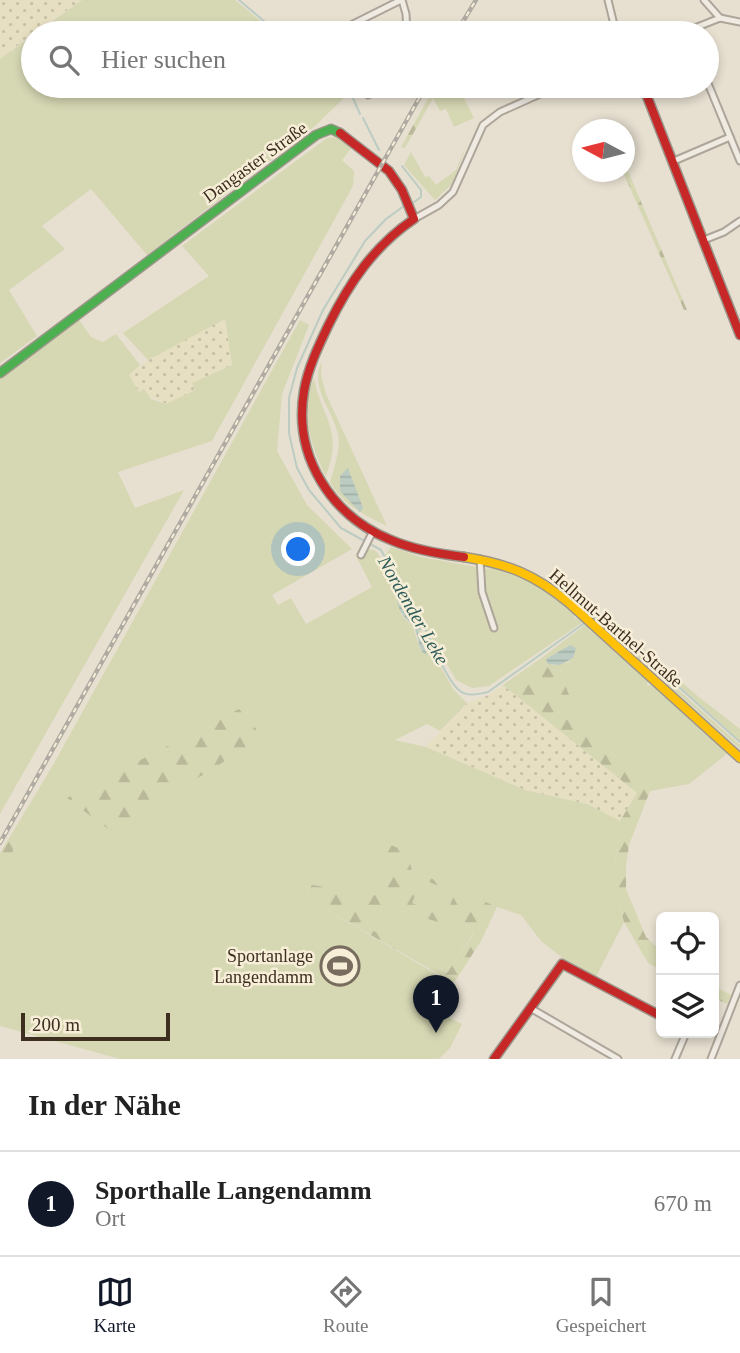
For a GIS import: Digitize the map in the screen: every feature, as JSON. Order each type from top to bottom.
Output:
[{"type":"street","points":[[359,21],[402,0],[407,21]]},
{"type":"street","points":[[608,0],[613,21]]},
{"type":"street","points":[[704,0],[720,18]]},
{"type":"street","points":[[712,21],[720,18],[740,22]]},
{"type":"street","points":[[414,219],[439,205],[453,192],[477,135],[495,115],[532,98]]},
{"type":"street","points":[[648,98],[740,335]]},
{"type":"street","points":[[714,98],[740,162]]},
{"type":"street","name":"Dangaster Straße","points":[[0,373],[324,131],[331,129],[342,134],[389,171],[406,198],[414,219]]},
{"type":"street","points":[[674,161],[730,137]]},
{"type":"street","name":"Hellmut-Barthel-Straße","points":[[414,219],[397,229],[382,243],[357,273],[310,368],[303,398],[302,429],[316,474],[345,513],[373,531],[414,548],[507,565],[533,577],[557,593],[740,758]]},
{"type":"street","points":[[704,240],[724,232],[740,221]]},
{"type":"street","points":[[361,555],[373,531]]},
{"type":"street","points":[[480,559],[482,592],[494,628]]},
{"type":"street","points":[[495,1059],[562,964],[656,1013]]},
{"type":"street","points":[[711,1059],[740,985]]},
{"type":"street","points":[[532,1009],[618,1059]]},
{"type":"street","points":[[675,1059],[684,1038]]},
{"type":"shaded area","points":[[0,0],[82,0],[51,21],[21,21],[21,42],[0,59]]},
{"type":"shaded area","points":[[225,318],[232,365],[193,383],[195,390],[167,404],[139,392],[129,374],[148,360]]},
{"type":"shaded area","points":[[348,468],[363,508],[360,512],[340,491],[340,476]]},
{"type":"shaded area","points":[[398,595],[415,626],[420,620],[426,630],[418,630],[427,655],[420,648],[415,630],[400,611]]},
{"type":"shaded area","points":[[570,645],[576,648],[573,658],[560,665],[548,664],[546,659]]},
{"type":"shaded area","points":[[503,685],[637,793],[620,821],[587,804],[525,790],[426,747],[467,703],[489,695]]},
{"type":"green space","points":[[82,0],[235,0],[260,21],[53,21]]},
{"type":"green space","points":[[21,44],[21,98],[344,98],[315,126],[147,255],[91,189],[42,226],[65,249],[9,290],[37,336],[0,363],[0,59]]},
{"type":"green space","points":[[428,98],[433,98],[405,148],[401,147]]},
{"type":"green space","points":[[433,98],[464,98],[474,118],[454,127],[446,109],[440,111]]},
{"type":"green space","points":[[337,137],[352,147],[342,160],[354,171],[353,186],[212,441],[118,472],[135,508],[184,490],[0,814],[0,378],[78,318],[91,337],[103,342],[116,334],[140,365],[129,375],[139,392],[144,389],[151,399],[166,404],[195,390],[192,383],[232,365],[225,319],[148,360],[123,333],[209,276],[182,246],[327,138]]},
{"type":"green space","points":[[467,143],[453,183],[435,200],[404,165],[411,152],[425,177],[429,176],[436,185],[456,170]]},
{"type":"green space","points":[[627,182],[633,182],[687,310],[684,310]]},
{"type":"green space","points":[[300,320],[309,325],[282,394],[277,451],[307,505],[352,549],[272,595],[278,605],[291,598],[306,624],[372,587],[355,554],[369,549],[377,552],[453,689],[467,703],[440,731],[427,724],[395,740],[426,747],[525,790],[587,804],[620,821],[613,881],[624,922],[596,977],[569,963],[541,941],[521,915],[412,870],[406,852],[375,896],[306,885],[310,900],[443,978],[430,1008],[462,1024],[450,1048],[439,1059],[120,1059],[0,1026],[0,875],[26,826],[20,820]],"holes":[[[398,596],[418,630],[427,652],[420,649],[413,627],[401,614]]]},
{"type":"green space","points":[[322,361],[321,375],[326,394],[387,526],[348,503],[330,482],[339,440],[318,380]]},
{"type":"green space","points":[[314,378],[332,435],[333,447],[326,476],[312,441],[307,415],[307,402]]},
{"type":"green space","points":[[391,547],[421,557],[488,569],[510,570],[546,590],[575,613],[576,619],[580,617],[583,622],[489,686],[472,688],[456,680],[385,555]]},
{"type":"green space","points":[[604,613],[695,694],[740,729],[740,741],[603,617]]},
{"type":"green space","points":[[597,617],[740,745],[740,749],[597,621]]},
{"type":"green space","points":[[585,625],[591,627],[589,632],[593,630],[649,680],[648,686],[653,684],[728,753],[689,784],[650,791],[585,723],[567,690],[562,672],[550,669],[540,659]],"holes":[[[570,645],[569,662],[552,665],[546,659]]]},
{"type":"green space","points":[[540,659],[550,669],[562,672],[567,690],[585,723],[650,791],[629,845],[626,889],[646,937],[656,946],[656,967],[648,963],[624,922],[613,881],[620,821],[637,793],[503,685]]},
{"type":"green space","points":[[239,709],[263,737],[112,832],[67,798]]},
{"type":"green space","points":[[20,820],[26,826],[0,875],[0,853]]},
{"type":"green space","points":[[388,844],[406,851],[412,870],[497,907],[481,941],[454,983],[310,900],[306,884],[375,895]],"holes":[[[422,879],[455,893],[445,917],[412,903]],[[383,906],[473,932],[474,933],[447,973],[372,930]]]},
{"type":"green space","points":[[422,879],[456,893],[445,917],[411,903]]},
{"type":"green space","points":[[383,906],[474,932],[447,973],[371,930]]},
{"type":"green space","points":[[719,989],[731,995],[727,1004],[719,1000]]},
{"type":"waterway","name":"Nordender Leke","points":[[239,0],[264,21]]},
{"type":"waterway","name":"Nordender Leke","points":[[353,98],[360,114]]},
{"type":"waterway","name":"Nordender Leke","points":[[363,118],[379,150]]},
{"type":"waterway","name":"Nordender Leke","points":[[402,166],[421,190],[421,197],[414,202]]},
{"type":"waterway","name":"Nordender Leke","points":[[404,206],[386,219],[365,241],[323,310],[297,368],[289,398],[289,433],[297,468],[309,490],[341,528],[381,550],[420,621]]},
{"type":"waterway","name":"Nordender Leke","points":[[591,619],[601,617],[740,742]]},
{"type":"waterway","name":"Nordender Leke","points":[[423,625],[455,686],[463,693],[474,694],[488,692],[586,622]]},
{"type":"railway","points":[[463,21],[476,0]]},
{"type":"railway","points":[[0,843],[419,98]]},
{"type":"traffic: fast","points":[[0,373],[316,135],[331,129],[340,133]]},
{"type":"traffic: slow","points":[[464,557],[520,572],[556,593],[740,758]]},
{"type":"traffic: jam","points":[[648,98],[740,335]]},
{"type":"traffic: jam","points":[[340,133],[389,171],[402,190],[414,219],[387,241],[364,266],[336,310],[317,350],[306,382],[302,415],[311,460],[334,499],[351,516],[370,529],[409,546],[464,557]]},
{"type":"traffic: jam","points":[[494,1059],[562,964],[656,1013]]},
{"type":"place","name":"Sportanlage Langendamm","points":[[340,966]]},
{"type":"place","name":"Sporthalle Langendamm","points":[[436,1033]]}]
